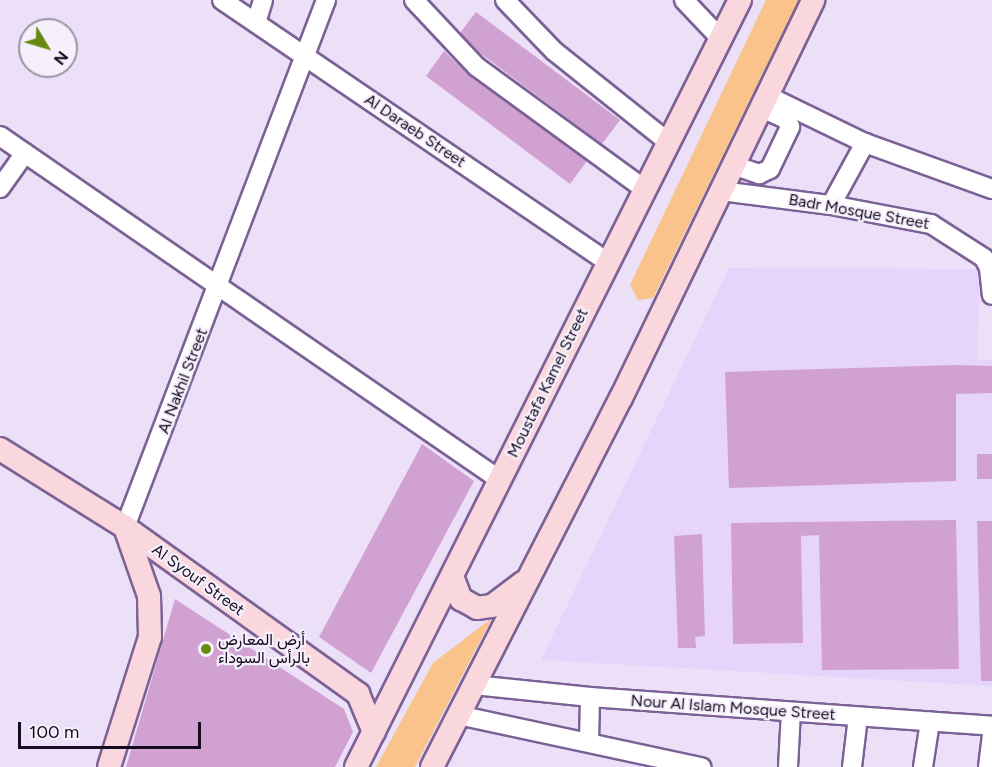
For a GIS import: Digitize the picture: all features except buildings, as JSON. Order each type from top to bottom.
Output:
[{"type":"main road","name":"Moustafa Kamel Street","points":[[356,767],[369,730],[452,576],[740,0]]},
{"type":"main road","points":[[438,766],[458,715],[734,165],[813,0]]},
{"type":"main road","name":"Al Syouf Street","points":[[0,449],[125,527],[358,694],[369,730]]},
{"type":"main road","points":[[110,767],[150,637],[149,596],[125,527]]},
{"type":"main road","points":[[452,576],[461,600],[477,608],[492,606],[527,581]]},
{"type":"street","name":"Al Daraeb Street","points":[[222,0],[608,262]]},
{"type":"street","points":[[256,23],[262,0]]},
{"type":"street","name":"Al Nakhil Street","points":[[125,527],[219,289],[326,0]]},
{"type":"street","points":[[414,0],[477,67],[644,189]]},
{"type":"street","points":[[505,0],[554,51],[668,142]]},
{"type":"street","points":[[684,0],[720,38]]},
{"type":"street","points":[[763,101],[865,143],[992,189]]},
{"type":"street","points":[[734,165],[765,173],[784,140],[788,121],[763,101]]},
{"type":"street","points":[[0,136],[219,289],[500,480]]},
{"type":"street","points":[[831,205],[865,143]]},
{"type":"street","points":[[0,188],[25,153]]},
{"type":"street","name":"Badr Mosque Street","points":[[721,191],[831,205],[932,224],[988,250],[992,295]]},
{"type":"street","name":"Nour Al Islam Mosque Street","points":[[474,685],[590,697],[992,726]]},
{"type":"street","points":[[590,697],[590,742]]},
{"type":"street","points":[[788,767],[791,712]]},
{"type":"street","points":[[458,715],[590,742],[691,766]]},
{"type":"street","points":[[852,767],[858,717]]},
{"type":"street","points":[[923,767],[930,722]]},
{"type":"street","points":[[987,767],[992,734]]},
{"type":"shaded area","points":[[766,0],[799,0],[653,298],[638,300],[630,285]]},
{"type":"shaded area","points":[[729,268],[980,269],[977,359],[992,360],[992,686],[541,660]]},
{"type":"shaded area","points":[[492,618],[415,767],[376,767],[433,663]]},
{"type":"place","name":"أرض المعارض بالرأس السوداء","points":[[206,649]]}]
